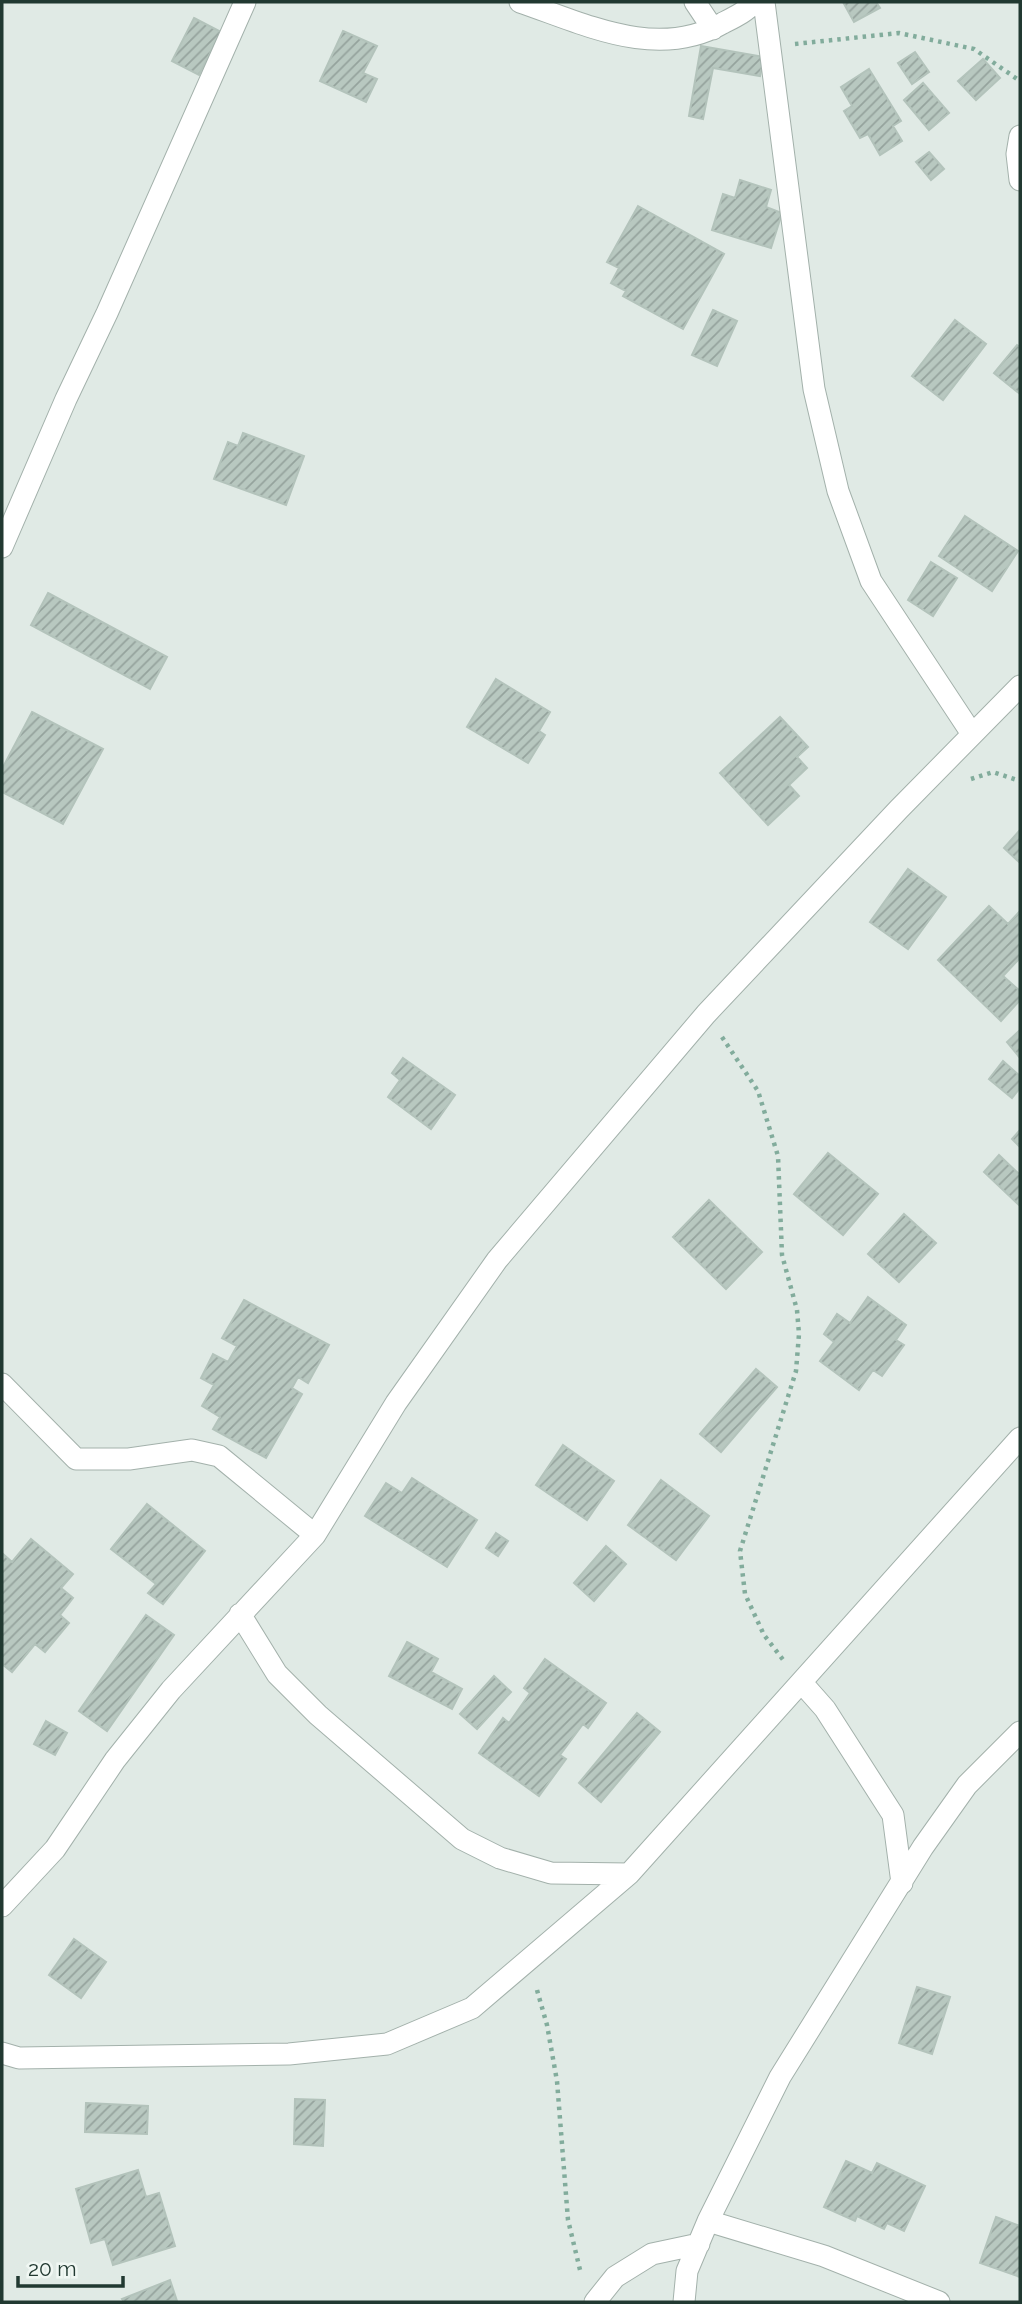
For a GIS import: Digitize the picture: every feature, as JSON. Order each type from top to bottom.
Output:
[{"type":"street","points":[[2,547],[245,2]]},
{"type":"street","points":[[520,2],[620,37],[669,41],[713,29],[748,9],[754,2]]},
{"type":"street","points":[[695,2],[713,29]]},
{"type":"street","points":[[764,2],[814,389],[838,491],[871,581],[972,734]]},
{"type":"street","points":[[1020,136],[1017,154],[1020,180]]},
{"type":"street","points":[[2,1906],[55,1849],[115,1760],[171,1690],[315,1535],[396,1403],[498,1260],[706,1014],[1020,686]]},
{"type":"street","points":[[2,1384],[76,1459],[129,1459],[192,1450],[219,1456],[315,1535]]},
{"type":"street","points":[[2,2053],[19,2058],[289,2054],[387,2044],[472,2008],[629,1874],[1020,1438]]},
{"type":"street","points":[[240,1614],[277,1674],[318,1715],[461,1839],[500,1858],[551,1873],[629,1874]]},
{"type":"street","points":[[802,1683],[825,1709],[893,1815],[902,1883]]},
{"type":"street","points":[[684,2302],[687,2271],[708,2221],[780,2077],[923,1847],[967,1785],[1020,1732]]},
{"type":"street","points":[[708,2221],[824,2256],[940,2302]]},
{"type":"street","points":[[595,2302],[615,2277],[652,2253],[699,2244]]},
{"type":"path","points":[[770,48],[899,33],[974,49],[1020,81]]},
{"type":"path","points":[[706,1014],[758,1091],[778,1156],[782,1255],[797,1310],[799,1334],[796,1371],[740,1551],[745,1594],[764,1636],[802,1683]]},
{"type":"path","points":[[529,1959],[547,2025],[557,2081],[568,2220],[582,2279]]},
{"type":"building","points":[[843,2],[876,2],[880,8],[854,22]]},
{"type":"building","points":[[194,18],[221,32],[199,75],[172,61]]},
{"type":"building","points":[[343,31],[377,46],[363,73],[377,79],[366,102],[320,81]]},
{"type":"building","points":[[701,46],[764,57],[760,76],[713,68],[703,119],[689,116]]},
{"type":"building","points":[[915,52],[929,72],[912,84],[898,63]]},
{"type":"building","points":[[983,59],[1000,78],[976,100],[958,81]]},
{"type":"building","points":[[869,69],[901,121],[893,126],[902,141],[880,155],[868,134],[860,138],[844,111],[852,106],[841,87]]},
{"type":"building","points":[[923,83],[949,113],[929,130],[904,100]]},
{"type":"building","points":[[929,152],[944,169],[931,180],[916,162]]},
{"type":"building","points":[[740,180],[771,190],[766,207],[782,213],[771,248],[712,230],[723,194],[735,198]]},
{"type":"building","points":[[638,206],[724,254],[683,329],[623,296],[626,291],[611,283],[619,268],[607,262]]},
{"type":"building","points":[[713,310],[737,321],[717,366],[692,355]]},
{"type":"building","points":[[955,320],[986,344],[943,400],[912,376]]},
{"type":"building","points":[[1017,345],[1020,347],[1020,394],[994,373]]},
{"type":"building","points":[[243,433],[304,456],[286,505],[214,479],[228,442],[238,446]]},
{"type":"building","points":[[965,516],[1018,551],[992,591],[939,556]]},
{"type":"building","points":[[931,562],[957,578],[933,616],[908,600]]},
{"type":"building","points":[[48,593],[167,657],[150,689],[31,625]]},
{"type":"building","points":[[496,679],[550,712],[539,731],[545,735],[528,763],[467,727]]},
{"type":"building","points":[[32,712],[103,749],[63,824],[2,792],[2,769]]},
{"type":"building","points":[[780,717],[808,747],[797,757],[807,768],[789,785],[799,796],[768,825],[720,773]]},
{"type":"building","points":[[1020,830],[1020,863],[1004,848]]},
{"type":"building","points":[[908,869],[946,897],[908,949],[870,922]]},
{"type":"building","points":[[989,906],[1008,924],[1020,911],[1020,958],[1003,976],[1020,991],[1020,1000],[1001,1021],[938,960]]},
{"type":"building","points":[[1020,1030],[1020,1058],[1007,1042]]},
{"type":"building","points":[[403,1058],[455,1095],[431,1129],[388,1097],[400,1080],[392,1073]]},
{"type":"building","points":[[1003,1061],[1020,1076],[1020,1088],[1012,1098],[989,1079]]},
{"type":"building","points":[[1020,1130],[1020,1147],[1012,1139]]},
{"type":"building","points":[[828,1153],[878,1194],[843,1235],[794,1194]]},
{"type":"building","points":[[999,1155],[1020,1175],[1020,1206],[984,1172]]},
{"type":"building","points":[[709,1200],[762,1252],[726,1289],[673,1237]]},
{"type":"building","points":[[904,1214],[936,1243],[899,1282],[868,1254]]},
{"type":"building","points":[[868,1297],[906,1325],[896,1340],[904,1345],[882,1376],[873,1370],[859,1390],[820,1361],[834,1342],[824,1334],[837,1314],[850,1323]]},
{"type":"building","points":[[244,1300],[329,1345],[308,1383],[298,1377],[292,1388],[302,1394],[266,1458],[213,1429],[220,1417],[202,1406],[214,1385],[201,1378],[213,1354],[228,1362],[237,1346],[222,1338]]},
{"type":"building","points":[[756,1369],[777,1387],[721,1452],[700,1434]]},
{"type":"building","points":[[563,1445],[614,1481],[587,1520],[536,1485]]},
{"type":"building","points":[[412,1478],[477,1520],[447,1567],[365,1516],[386,1483],[402,1493]]},
{"type":"building","points":[[661,1480],[709,1516],[676,1560],[628,1525]]},
{"type":"building","points":[[147,1504],[205,1551],[163,1604],[148,1593],[156,1584],[111,1549]]},
{"type":"building","points":[[496,1533],[508,1541],[498,1556],[486,1548]]},
{"type":"building","points":[[31,1539],[73,1574],[61,1588],[73,1598],[60,1615],[69,1623],[45,1652],[35,1644],[12,1672],[2,1664],[2,1553],[12,1562]]},
{"type":"building","points":[[606,1546],[626,1564],[594,1601],[574,1583]]},
{"type":"building","points":[[146,1615],[174,1635],[107,1731],[79,1711]]},
{"type":"building","points":[[407,1642],[438,1659],[431,1672],[462,1689],[452,1709],[389,1676]]},
{"type":"building","points":[[545,1659],[606,1703],[588,1728],[583,1724],[560,1755],[566,1759],[539,1796],[479,1753],[503,1718],[509,1723],[530,1693],[524,1688]]},
{"type":"building","points":[[494,1676],[511,1692],[477,1729],[460,1714]]},
{"type":"building","points":[[637,1713],[660,1732],[601,1802],[579,1783]]},
{"type":"building","points":[[46,1721],[67,1733],[55,1755],[34,1744]]},
{"type":"building","points":[[74,1939],[106,1962],[81,1998],[49,1975]]},
{"type":"building","points":[[917,1987],[950,1997],[932,2054],[899,2043]]},
{"type":"building","points":[[295,2099],[325,2100],[323,2146],[294,2144]]},
{"type":"building","points":[[86,2103],[148,2106],[147,2134],[85,2132]]},
{"type":"building","points":[[846,2161],[872,2173],[877,2163],[925,2186],[904,2231],[887,2223],[884,2229],[857,2216],[855,2221],[824,2207]]},
{"type":"building","points":[[138,2170],[146,2197],[159,2193],[175,2246],[113,2265],[105,2239],[91,2243],[76,2189]]},
{"type":"building","points":[[996,2217],[1020,2226],[1020,2277],[980,2263]]},
{"type":"building","points":[[170,2280],[177,2301],[124,2302],[122,2299]]}]
